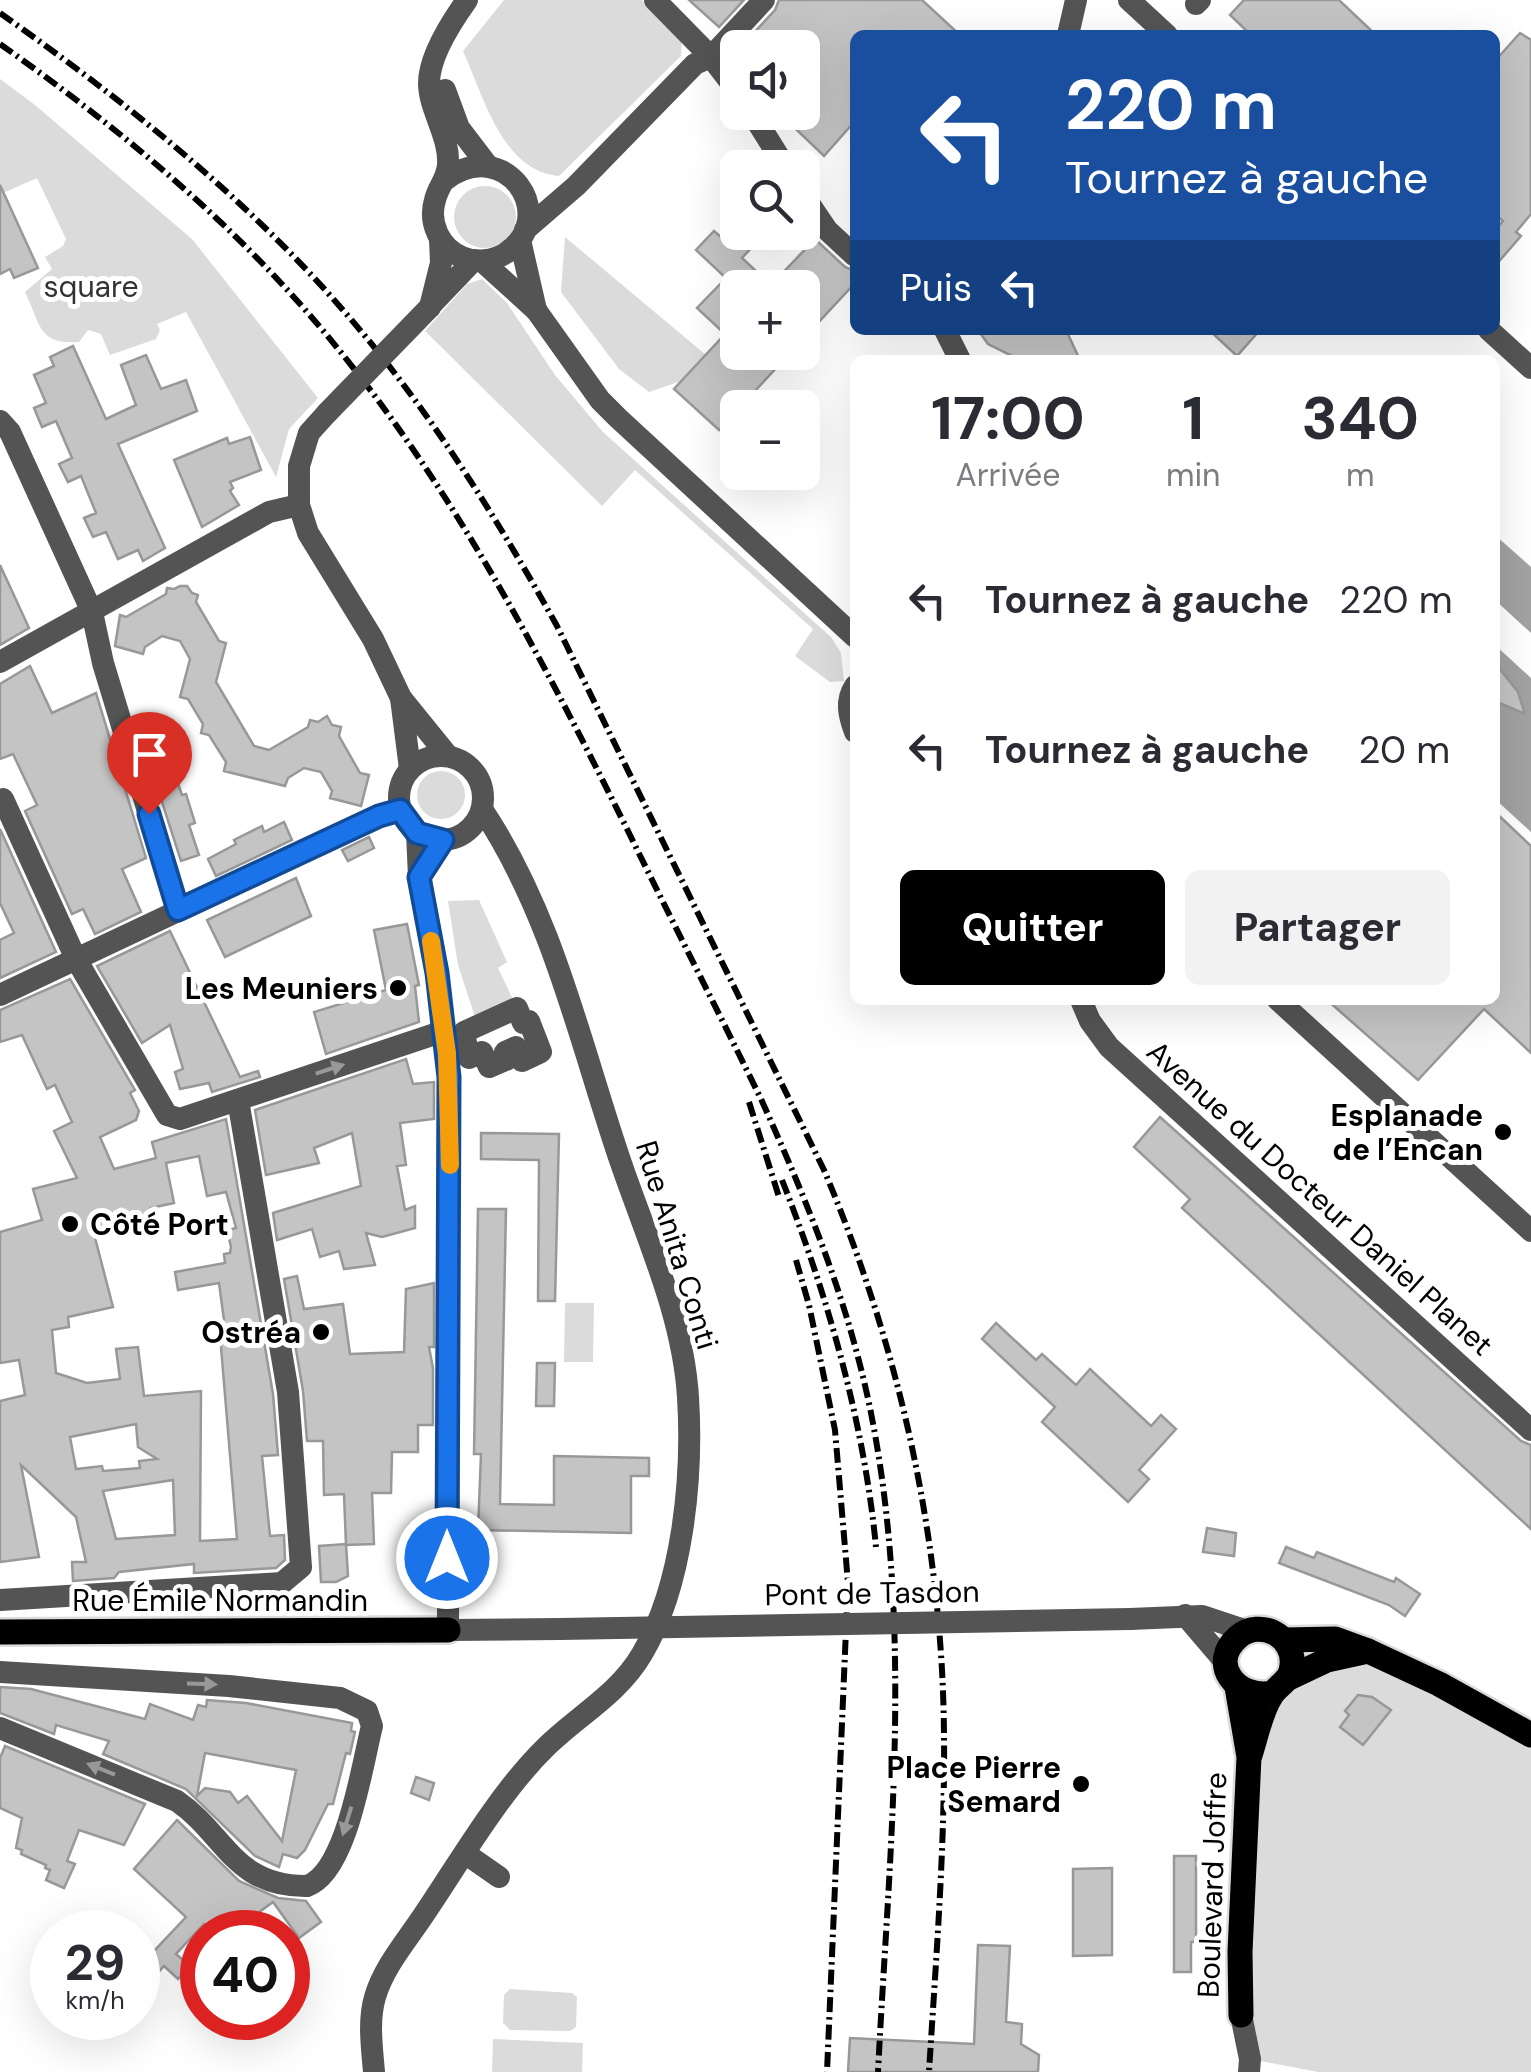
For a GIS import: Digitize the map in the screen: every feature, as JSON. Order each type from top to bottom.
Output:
[{"type":"main road","points":[[1226,1662],[1236,1638],[1247,1631],[1267,1629],[1285,1640],[1335,1639],[1439,1684],[1531,1735]]},
{"type":"main road","name":"Rue Émile Normandin","points":[[2,1632],[448,1630]]},
{"type":"main road","name":"Boulevard Joffre","points":[[1249,1757],[1293,1658],[1285,1640]]},
{"type":"main road","points":[[1236,1687],[1260,1696],[1327,1660],[1368,1651]]},
{"type":"main road","name":"Boulevard Joffre","points":[[1226,1662],[1236,1687],[1249,1757],[1241,2015]]},
{"type":"street","points":[[467,0],[443,36],[429,82],[448,152],[445,180],[434,202],[435,228],[440,239],[449,249],[478,260],[536,310],[600,400],[850,632]]},
{"type":"street","points":[[655,0],[720,69]]},
{"type":"street","points":[[419,877],[482,809],[483,795],[472,769],[448,756],[401,698],[373,639],[308,533],[299,505],[299,466],[309,433],[478,260],[510,250],[764,0]]},
{"type":"street","points":[[1069,30],[1076,0]]},
{"type":"street","points":[[1129,0],[1162,30]]},
{"type":"street","points":[[440,47],[446,90],[458,128],[488,166]]},
{"type":"street","points":[[445,180],[472,166],[488,166],[513,178],[522,188],[528,216],[522,234],[536,310]]},
{"type":"street","points":[[522,188],[576,186]]},
{"type":"street","points":[[820,221],[850,252]]},
{"type":"street","points":[[430,307],[441,263],[440,239]]},
{"type":"street","points":[[1495,335],[1531,368]]},
{"type":"street","points":[[0,421],[10,432],[92,612],[103,662],[178,910]]},
{"type":"street","points":[[0,662],[268,512],[299,505]]},
{"type":"street","points":[[401,698],[410,770]]},
{"type":"street","points":[[448,756],[421,761],[410,770],[398,796],[400,810],[417,833],[419,877],[444,1030],[450,1152],[448,1630]]},
{"type":"street","points":[[0,800],[3,799],[76,958],[167,1116],[180,1119],[444,1030]]},
{"type":"street","name":"Rue Anita Conti","points":[[374,2072],[371,2032],[375,1995],[394,1958],[532,1760],[618,1686],[642,1655],[663,1610],[674,1572],[688,1468],[688,1395],[682,1349],[668,1296],[528,886],[482,809]]},
{"type":"street","points":[[0,995],[379,816],[400,810]]},
{"type":"street","points":[[417,833],[454,837]]},
{"type":"street","name":"Rue Anita Conti","points":[[454,837],[502,855],[528,886]]},
{"type":"street","name":"Avenue du Docteur Daniel Planet","points":[[1084,1005],[1109,1047],[1531,1430]]},
{"type":"street","points":[[1284,1005],[1531,1230]]},
{"type":"street","points":[[2,1632],[0,1601],[282,1582],[301,1567],[288,1392],[238,1100]]},
{"type":"street","points":[[1185,1614],[1247,1631]]},
{"type":"street","name":"Pont de Tasdon","points":[[560,1629],[1130,1619],[1185,1614]]},
{"type":"street","name":"Boulevard Joffre","points":[[1185,1614],[1226,1662]]},
{"type":"street","name":"Rue Émile Normandin","points":[[448,1630],[560,1629]]},
{"type":"street","points":[[0,1672],[229,1686],[340,1698],[367,1711],[372,1726],[337,1851],[322,1878],[307,1886],[266,1878],[246,1868],[231,1858],[177,1800],[0,1728]]},
{"type":"street","points":[[466,1854],[499,1877]]},
{"type":"street","name":"Boulevard Joffre","points":[[1234,2072],[1235,2038],[1241,2015]]},
{"type":"street","name":"Boulevard Joffre","points":[[1241,2015],[1249,2072]]},
{"type":"green space","points":[[504,0],[642,0],[682,38],[681,56],[559,176],[539,171],[523,161],[498,129],[463,51]]},
{"type":"green space","name":"square","points":[[0,79],[192,239],[318,398],[289,429],[276,477],[186,312],[157,324],[160,330],[156,339],[110,355],[101,334],[88,330],[79,342],[66,342],[48,336],[38,323],[25,292],[52,269],[45,257],[63,246],[66,239],[37,178],[3,193]]},
{"type":"green space","points":[[485,186],[507,195],[516,217],[507,239],[485,248],[463,239],[454,217],[463,195]]},
{"type":"green space","points":[[565,237],[706,355],[681,381],[649,392],[619,369],[561,292]]},
{"type":"green space","points":[[482,279],[507,303],[555,375],[603,432],[831,637],[841,653],[844,681],[830,682],[795,656],[813,629],[635,470],[602,506],[425,331],[467,284]]},
{"type":"green space","points":[[441,771],[458,778],[465,795],[458,812],[441,819],[424,812],[417,795],[424,778]]},
{"type":"green space","points":[[479,900],[507,962],[498,968],[517,1008],[478,1026],[458,965],[448,901]]},
{"type":"green space","points":[[565,1303],[594,1303],[593,1362],[564,1362]]},
{"type":"green space","points":[[1368,1651],[1531,1735],[1531,2072],[1318,2072],[1250,2059],[1249,1757],[1272,1693]]},
{"type":"green space","points":[[510,1989],[572,1993],[577,1997],[576,2027],[570,2031],[510,2030],[503,2023],[504,1995]]},
{"type":"green space","points":[[493,2039],[583,2043],[582,2072],[492,2072]]},
{"type":"shaded area","points":[[1500,539],[1531,567],[1531,633],[1500,605]]},
{"type":"shaded area","points":[[1500,650],[1531,678],[1531,832],[1500,804]]},
{"type":"building","points":[[689,0],[744,0],[719,27]]},
{"type":"building","points":[[779,0],[922,0],[955,30],[850,30],[850,127],[824,156],[797,130],[820,130],[820,30],[757,30]]},
{"type":"building","points":[[1244,0],[1339,0],[1371,30],[1246,30],[1230,15]]},
{"type":"building","points":[[1520,33],[1531,40],[1531,214],[1516,232],[1521,236],[1500,260],[1503,221],[1500,55]]},
{"type":"building","points":[[0,185],[38,268],[14,278],[10,269],[0,274]]},
{"type":"building","points":[[714,231],[720,236],[720,250],[749,250],[742,258],[755,270],[720,272],[696,250]]},
{"type":"building","points":[[820,244],[850,269],[850,288],[820,321],[820,270],[785,270],[804,250],[820,250]]},
{"type":"building","points":[[720,284],[720,329],[697,308]]},
{"type":"building","points":[[982,335],[1068,335],[1078,355],[1010,355],[988,344]]},
{"type":"building","points":[[1214,335],[1256,335],[1236,355]]},
{"type":"building","points":[[720,339],[720,370],[774,370],[756,390],[720,390],[719,430],[674,389]]},
{"type":"building","points":[[73,346],[106,419],[136,405],[121,365],[146,355],[161,389],[186,380],[197,411],[118,444],[165,548],[143,561],[138,550],[118,559],[106,532],[93,537],[84,518],[96,513],[81,476],[68,482],[59,464],[72,458],[56,421],[42,427],[34,408],[46,403],[34,375],[54,366],[50,357]]},
{"type":"building","points":[[250,437],[261,470],[230,482],[230,491],[239,505],[202,527],[174,460],[227,438],[229,444]]},
{"type":"building","points":[[0,565],[29,628],[0,645]]},
{"type":"building","points":[[187,586],[198,595],[196,602],[219,641],[226,643],[216,682],[254,746],[269,750],[308,727],[310,720],[318,722],[327,716],[332,725],[341,727],[339,736],[360,773],[369,775],[361,806],[330,798],[332,791],[321,772],[304,768],[288,778],[285,786],[224,771],[226,762],[209,735],[201,733],[203,724],[188,699],[180,697],[190,659],[180,641],[162,636],[145,647],[143,654],[115,646],[120,615],[126,617],[166,594],[167,588]]},
{"type":"building","points":[[30,666],[52,713],[96,693],[146,858],[122,869],[141,912],[95,934],[83,909],[72,914],[25,811],[37,805],[13,754],[0,759],[0,684]]},
{"type":"building","points":[[1500,669],[1518,692],[1525,714],[1500,703]]},
{"type":"building","points":[[169,758],[195,823],[189,825],[199,855],[181,861],[151,768],[154,762]]},
{"type":"building","points":[[1500,817],[1531,846],[1531,1053],[1484,1009],[1418,1080],[1333,1005],[1500,1005]]},
{"type":"building","points":[[284,822],[292,840],[216,876],[208,859],[262,826],[264,832]]},
{"type":"building","points":[[0,829],[56,952],[0,978],[0,940],[14,933],[0,903]]},
{"type":"building","points":[[369,837],[374,848],[348,861],[342,850]]},
{"type":"building","name":"Les Meuniers","points":[[296,878],[311,916],[225,957],[207,920]]},
{"type":"building","name":"Les Meuniers","points":[[407,924],[419,985],[415,986],[419,1022],[326,1054],[314,1012],[386,990],[374,930]]},
{"type":"building","points":[[170,931],[240,1077],[258,1071],[260,1077],[212,1092],[209,1083],[180,1089],[175,1072],[183,1069],[170,1025],[142,1043],[97,966]]},
{"type":"building","points":[[70,979],[135,1090],[130,1093],[139,1111],[136,1120],[100,1137],[114,1169],[156,1158],[152,1142],[226,1119],[273,1394],[278,1455],[262,1456],[270,1536],[284,1535],[285,1560],[276,1568],[194,1573],[194,1564],[73,1581],[72,1562],[86,1562],[76,1517],[21,1465],[39,1557],[0,1562],[0,1401],[25,1395],[19,1360],[0,1363],[0,1232],[42,1220],[33,1189],[77,1178],[54,1131],[72,1122],[55,1085],[47,1089],[22,1035],[0,1042],[0,1010]],"holes":[[[199,1156],[207,1196],[226,1192],[236,1228],[227,1230],[231,1247],[230,1253],[224,1254],[225,1263],[175,1272],[178,1290],[219,1283],[226,1335],[220,1335],[237,1539],[200,1541],[201,1391],[144,1396],[138,1347],[116,1349],[120,1379],[87,1383],[56,1373],[52,1330],[69,1327],[68,1317],[113,1307],[93,1230],[153,1215],[151,1208],[174,1203],[166,1163]],[[136,1424],[138,1447],[157,1459],[139,1461],[140,1468],[76,1469],[70,1437]],[[173,1480],[175,1535],[116,1539],[103,1491]]]},
{"type":"building","points":[[406,1059],[413,1084],[434,1082],[434,1119],[400,1123],[406,1165],[397,1166],[405,1210],[415,1206],[415,1228],[382,1237],[366,1233],[375,1265],[344,1269],[339,1251],[320,1257],[312,1229],[277,1240],[273,1213],[361,1186],[352,1133],[314,1148],[319,1163],[266,1175],[255,1110]]},
{"type":"building","points":[[1160,1117],[1521,1441],[1531,1445],[1531,1529],[1182,1208],[1190,1199],[1134,1147]]},
{"type":"building","points":[[481,1133],[559,1134],[555,1301],[538,1301],[539,1160],[481,1159]]},
{"type":"building","points":[[478,1209],[506,1209],[500,1504],[554,1505],[554,1456],[649,1458],[649,1476],[631,1476],[631,1533],[478,1530],[481,1454],[474,1454]]},
{"type":"building","points":[[297,1276],[304,1309],[343,1304],[350,1354],[404,1352],[406,1289],[434,1283],[434,1347],[429,1347],[433,1425],[418,1425],[418,1452],[392,1452],[391,1493],[372,1493],[374,1544],[346,1545],[344,1494],[324,1495],[323,1441],[307,1441],[303,1391],[284,1279]]},
{"type":"building","points":[[996,1323],[1036,1360],[1042,1354],[1076,1385],[1090,1369],[1151,1426],[1161,1415],[1176,1429],[1139,1470],[1149,1479],[1128,1502],[1042,1422],[1055,1407],[982,1339]]},
{"type":"building","points":[[537,1363],[555,1363],[554,1406],[536,1406]]},
{"type":"building","points":[[1207,1528],[1236,1533],[1234,1556],[1203,1552]]},
{"type":"building","points":[[346,1544],[348,1576],[336,1582],[321,1582],[319,1546]]},
{"type":"building","points":[[1286,1547],[1314,1558],[1317,1552],[1394,1582],[1396,1578],[1420,1594],[1405,1616],[1389,1605],[1279,1563]]},
{"type":"building","points":[[0,1687],[31,1689],[145,1719],[150,1704],[193,1720],[198,1705],[206,1707],[207,1700],[246,1703],[352,1723],[351,1731],[355,1732],[333,1804],[328,1804],[305,1850],[297,1858],[283,1854],[279,1867],[255,1856],[186,1789],[103,1754],[109,1741],[56,1725],[54,1734],[0,1713]],"holes":[[[205,1753],[296,1770],[282,1841],[247,1796],[238,1803],[230,1792],[205,1788],[197,1796]]]},
{"type":"building","points":[[1358,1695],[1372,1697],[1391,1710],[1363,1745],[1340,1727],[1349,1715],[1345,1711]]},
{"type":"building","points":[[5,1746],[145,1804],[124,1845],[79,1830],[67,1861],[75,1864],[64,1888],[46,1880],[50,1870],[46,1865],[16,1848],[22,1818],[0,1808],[0,1758]]},
{"type":"building","points":[[416,1777],[434,1783],[429,1800],[411,1793]]},
{"type":"building","points":[[177,1820],[239,1881],[278,1898],[306,1901],[321,1922],[310,1930],[310,1910],[279,1910],[273,1902],[262,1910],[180,1911],[134,1869]]},
{"type":"building","points":[[1174,1856],[1196,1856],[1196,1942],[1191,1942],[1191,1972],[1174,1972]]},
{"type":"building","points":[[1112,1868],[1112,1955],[1073,1956],[1073,1869]]},
{"type":"building","points":[[180,1923],[178,1979],[164,1966],[160,1970],[160,1945]]},
{"type":"building","points":[[978,1945],[1010,1946],[1006,2022],[1022,2024],[1021,2044],[1039,2055],[1038,2072],[848,2072],[850,2038],[974,2044]]},
{"type":"railway","points":[[0,13],[140,118],[270,232],[349,317],[435,428],[511,545],[557,626],[824,1170],[889,1353],[918,1478],[937,1605],[944,1769],[929,2072]]},
{"type":"railway","points":[[0,44],[135,146],[199,202],[318,324],[371,390],[466,530],[550,678],[778,1137],[825,1253],[851,1332],[871,1413],[884,1495],[892,1577],[895,1742],[878,2072]]},
{"type":"railway","points":[[749,1102],[779,1197]]},
{"type":"railway","points":[[782,1180],[842,1360],[863,1453],[876,1547]]},
{"type":"railway","points":[[796,1260],[835,1430],[848,1583],[827,2072]]},
{"type":"slow traffic","points":[[431,941],[447,1053],[450,1165]]},
{"type":"place","name":"Les Meuniers","points":[[398,988]]},
{"type":"place","name":"Esplanade de l’Encan","points":[[1503,1132]]},
{"type":"place","name":"Côté Port","points":[[70,1224]]},
{"type":"place","name":"Ostréa","points":[[321,1332]]},
{"type":"place","name":"Place Pierre Semard","points":[[1081,1784]]},
{"type":"route","points":[[149,814],[178,910],[379,816],[400,810],[417,833],[443,840],[419,877],[437,973],[449,1077],[447,1558]]}]
